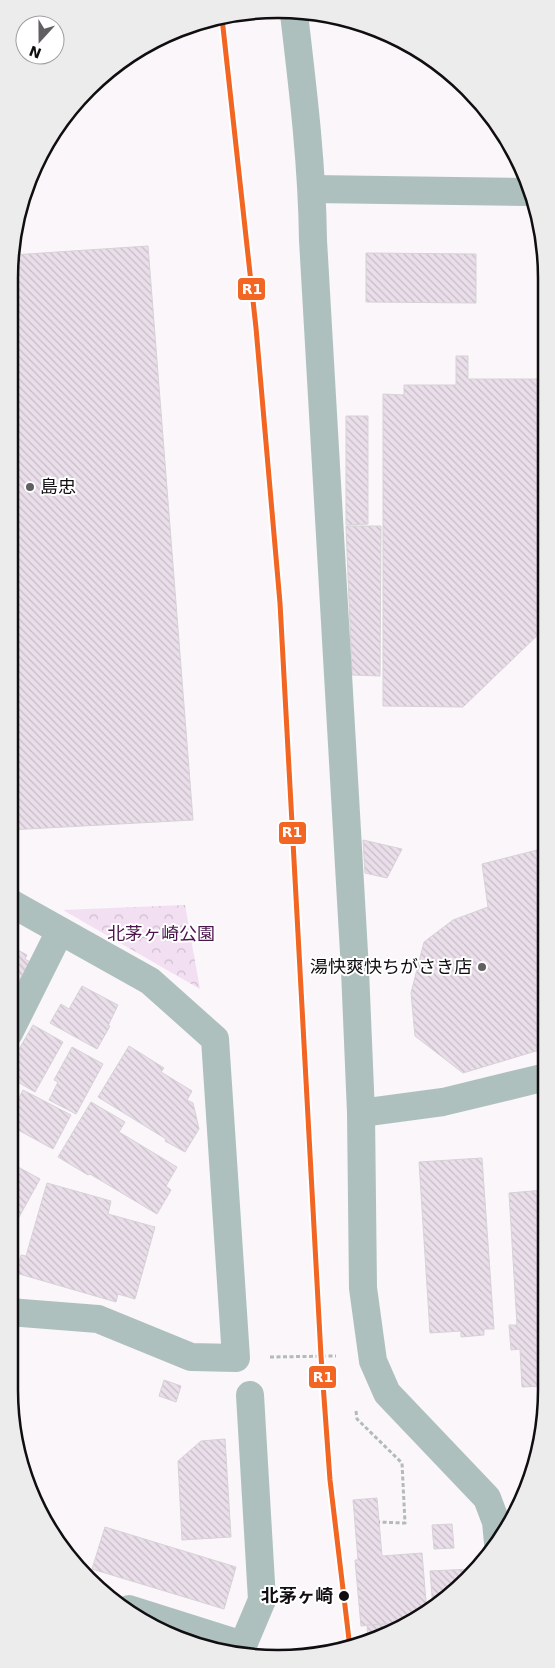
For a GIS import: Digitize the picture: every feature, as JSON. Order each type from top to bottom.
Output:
[{"type":"street","points":[[294,18],[312,190],[313,240],[355,970],[361,1114],[363,1288],[373,1360],[387,1394],[487,1498],[496,1522],[497,1530]]},
{"type":"street","points":[[312,190],[523,192]]},
{"type":"street","points":[[18,907],[150,981],[215,1039],[236,1358],[191,1357],[98,1319],[18,1313]]},
{"type":"street","points":[[18,1015],[60,931]]},
{"type":"street","points":[[361,1114],[443,1102],[538,1079]]},
{"type":"street","points":[[244,1648],[262,1600],[250,1395]]},
{"type":"street","points":[[146,1615],[231,1646]]},
{"type":"path","points":[[236,1358],[338,1356]]},
{"type":"green space","name":"北茅ヶ崎公園","points":[[185,905],[200,989],[63,910]]},
{"type":"building","points":[[148,246],[193,820],[18,830],[19,255]]},
{"type":"building","points":[[366,253],[476,254],[476,303],[366,302]]},
{"type":"building","points":[[456,356],[468,356],[468,379],[538,379],[538,635],[463,707],[383,706],[383,394],[404,395],[404,385],[456,385]]},
{"type":"building","points":[[346,416],[368,416],[368,524],[346,525]]},
{"type":"building","points":[[346,526],[381,526],[380,676],[352,675]]},
{"type":"building","points":[[363,840],[402,849],[387,878],[365,873]]},
{"type":"building","name":"湯快爽快ちがさき店","points":[[538,850],[538,1050],[463,1073],[415,1036],[411,993],[424,942],[453,920],[488,907],[482,864]]},
{"type":"building","points":[[18,950],[27,955],[25,959],[30,962],[18,983]]},
{"type":"building","points":[[82,986],[118,1005],[108,1026],[110,1026],[97,1049],[50,1023],[61,1004],[69,1009]]},
{"type":"building","points":[[33,1025],[63,1042],[35,1092],[18,1082],[18,1051]]},
{"type":"building","points":[[129,1046],[164,1068],[161,1072],[192,1091],[187,1100],[193,1103],[199,1129],[185,1152],[98,1097]]},
{"type":"building","points":[[72,1047],[103,1064],[76,1114],[49,1100],[58,1082],[54,1080]]},
{"type":"building","points":[[23,1090],[71,1115],[53,1149],[18,1130],[18,1100]]},
{"type":"building","points":[[91,1102],[125,1122],[119,1132],[177,1167],[166,1186],[171,1190],[157,1214],[58,1157]]},
{"type":"building","points":[[482,1158],[494,1329],[484,1329],[484,1335],[461,1337],[461,1331],[430,1333],[419,1162]]},
{"type":"building","points":[[18,1167],[40,1179],[18,1219]]},
{"type":"building","points":[[47,1183],[111,1201],[108,1214],[155,1227],[135,1299],[118,1294],[116,1302],[18,1274],[21,1255],[26,1256]]},
{"type":"building","points":[[538,1191],[538,1386],[522,1387],[520,1349],[511,1350],[509,1325],[517,1325],[509,1193]]},
{"type":"building","points":[[164,1380],[181,1386],[176,1402],[159,1396]]},
{"type":"building","points":[[225,1439],[231,1537],[182,1540],[178,1461],[201,1441]]},
{"type":"building","points":[[377,1498],[382,1556],[422,1553],[426,1604],[393,1623],[361,1626],[355,1560],[358,1560],[353,1500]]},
{"type":"building","points":[[452,1524],[454,1548],[434,1549],[432,1525]]},
{"type":"building","points":[[105,1527],[236,1567],[224,1609],[92,1569]]},
{"type":"building","points":[[466,1569],[432,1600],[430,1571]]},
{"type":"building","points":[[387,1624],[387,1626],[368,1635],[367,1625]]},
{"type":"transit line","name":"R1","points":[[223,23],[256,328],[280,603],[321,1356],[330,1480],[349,1641]]},
{"type":"place","name":"島忠","points":[[30,487]]},
{"type":"place","name":"湯快爽快ちがさき店","points":[[482,967]]},
{"type":"place","name":"北茅ヶ崎","points":[[344,1596]]}]
